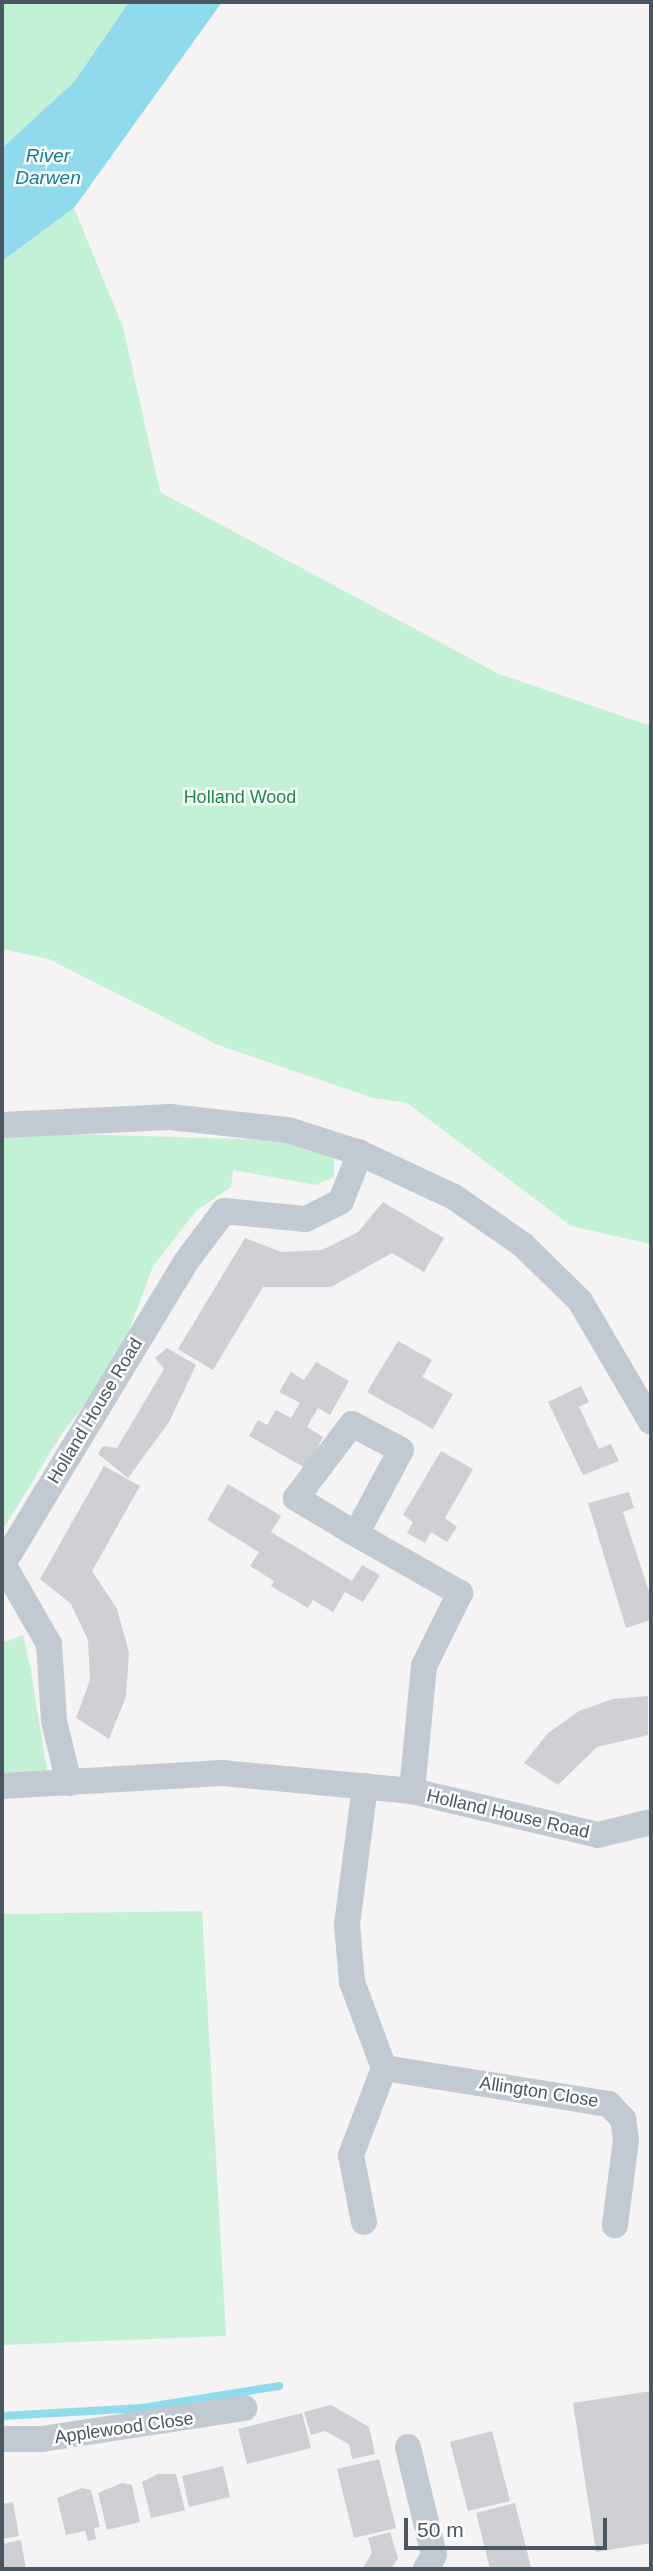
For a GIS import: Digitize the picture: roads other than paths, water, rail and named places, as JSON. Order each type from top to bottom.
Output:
[{"type":"street","points":[[2,1125],[170,1117],[288,1130],[360,1153],[454,1197],[523,1245],[580,1301],[651,1422]]},
{"type":"street","name":"Holland House Road","points":[[69,1783],[56,1732],[49,1644],[3,1564],[185,1263],[224,1211],[306,1219],[341,1201],[360,1153]]},
{"type":"street","points":[[356,1534],[460,1593],[424,1667],[412,1791]]},
{"type":"street","name":"Holland House Road","points":[[2,1786],[222,1773],[412,1791],[598,1835],[650,1827]]},
{"type":"street","points":[[365,1786],[347,1924],[352,1982],[384,2068],[351,2155],[365,2222]]},
{"type":"street","name":"Allington Close","points":[[384,2068],[610,2104],[623,2119],[626,2140],[615,2225]]},
{"type":"street","name":"Applewood Close","points":[[2,2439],[42,2439],[245,2408]]},
{"type":"street","points":[[408,2447],[434,2556],[426,2569]]},
{"type":"water","name":"River Darwen","points":[[129,2],[222,2],[74,208],[2,261],[2,148],[74,82]]},
{"type":"waterway","points":[[2,2416],[142,2408],[279,2386]]},
{"type":"park label","name":"Holland Wood","points":[[240,797]]}]
